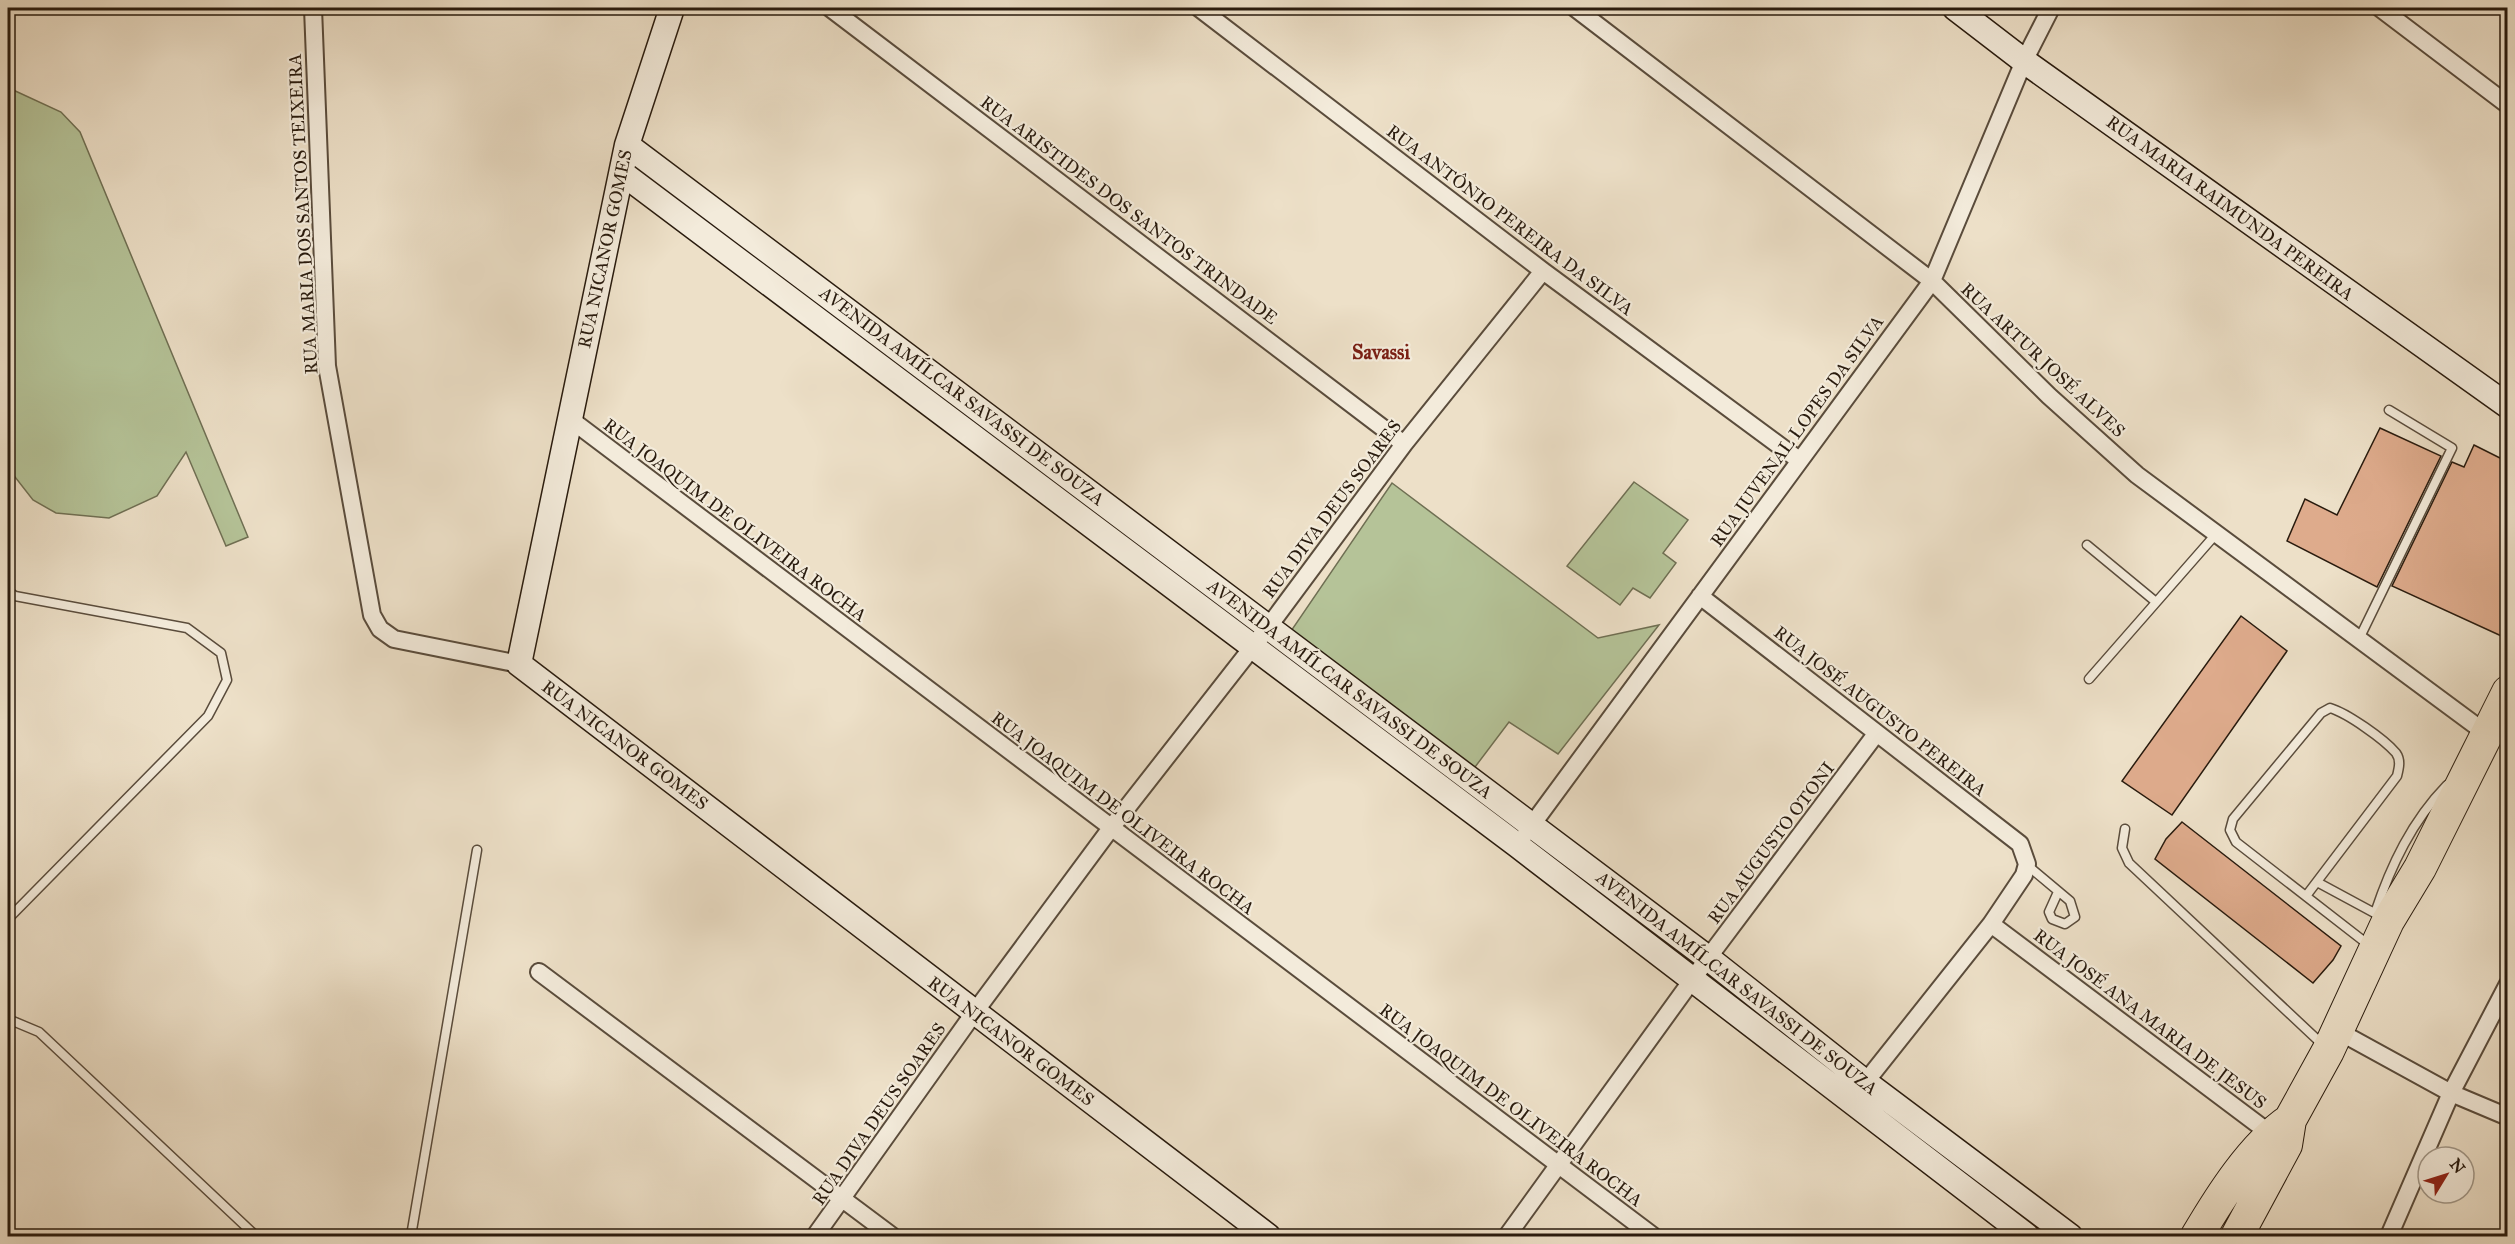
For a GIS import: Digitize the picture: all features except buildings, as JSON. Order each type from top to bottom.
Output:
[{"type":"highway","points":[[2236,1236],[2282,1133],[2333,1041],[2375,950],[2382,917],[2420,868],[2508,692]]},
{"type":"highway","points":[[2197,1236],[2215,1207],[2282,1133]]},
{"type":"street","name":"RUA MARIA DOS SANTOS TEIXEIRA","points":[[313,8],[327,366],[372,615],[380,629],[394,639],[519,664]]},
{"type":"street","name":"RUA NICANOR GOMES","points":[[672,8],[627,145],[519,664],[1268,1236]]},
{"type":"street","name":"RUA ARISTIDES DOS SANTOS TRINDADE","points":[[830,8],[1404,444]]},
{"type":"street","name":"RUA ANTÔNIO PEREIRA DA SILVA","points":[[1199,8],[1543,272],[1799,460]]},
{"type":"street","name":"RUA ARTUR JOSÉ ALVES","points":[[1575,8],[1932,281],[2049,396],[2137,475],[2359,639],[2482,745]]},
{"type":"street","name":"RUA MARIA RAIMUNDA PEREIRA","points":[[1955,8],[2024,61],[2508,406]]},
{"type":"street","name":"RUA JUVENAL LOPES DA SILVA","points":[[1524,836],[1932,281],[2024,61],[2051,8]]},
{"type":"street","points":[[2380,8],[2508,105]]},
{"type":"street","name":"AVENIDA AMÍLCAR SAVASSI DE SOUZA","points":[[627,145],[1269,626],[1524,836],[1693,981],[2070,1236]]},
{"type":"street","name":"AVENIDA AMÍLCAR SAVASSI DE SOUZA","points":[[622,173],[1253,645],[1524,836],[1708,958],[2027,1236]]},
{"type":"street","name":"RUA DIVA DEUS SOARES","points":[[815,1236],[844,1200],[974,1013],[1111,828],[1269,626],[1404,444],[1543,272]]},
{"type":"street","name":"RUA JOAQUIM DE OLIVEIRA ROCHA","points":[[570,419],[1653,1236]]},
{"type":"street","name":"RUA JOSÉ AUGUSTO PEREIRA","points":[[1700,596],[2020,844],[2027,864]]},
{"type":"street","name":"RUA AUGUSTO OTONI","points":[[1507,1236],[1708,958],[1876,734]]},
{"type":"street","points":[[1858,1091],[1991,924],[2024,875],[2027,864]]},
{"type":"street","name":"RUA JOSÉ ANA MARIA DE JESUS","points":[[1991,924],[2282,1133]]},
{"type":"street","points":[[539,972],[892,1236]]},
{"type":"street","points":[[2389,1236],[2451,1093],[2508,984]]},
{"type":"street","points":[[2333,1041],[2508,1118]]},
{"type":"lane","points":[[2359,639],[2452,448],[2389,410]]},
{"type":"lane","points":[[2089,679],[2216,534]]},
{"type":"lane","points":[[2087,545],[2156,602]]},
{"type":"lane","points":[[8,591],[15,596],[187,628],[221,652],[227,680],[208,716],[8,919]]},
{"type":"lane","points":[[2306,896],[2397,776],[2400,763],[2397,754],[2368,731],[2339,711],[2330,708],[2321,713],[2233,819],[2230,830],[2236,842],[2375,950]]},
{"type":"lane","points":[[2126,829],[2122,848],[2129,863],[2333,1041]]},
{"type":"lane","points":[[411,1236],[477,850]]},
{"type":"lane","points":[[2027,864],[2058,892]]},
{"type":"lane","points":[[2317,882],[2382,917]]},
{"type":"lane","points":[[8,1019],[39,1032],[256,1236]]},
{"type":"green space","points":[[11,89],[61,112],[80,132],[248,537],[226,546],[186,452],[157,496],[109,518],[56,513],[33,500],[8,468],[8,90]]},
{"type":"green space","points":[[1634,482],[1688,520],[1663,553],[1676,563],[1650,598],[1633,588],[1620,605],[1567,566]]},
{"type":"green space","points":[[1392,483],[1598,638],[1659,625],[1558,754],[1509,722],[1472,771],[1291,631]]},
{"type":"district","name":"Savassi","points":[[1381,352]]}]
